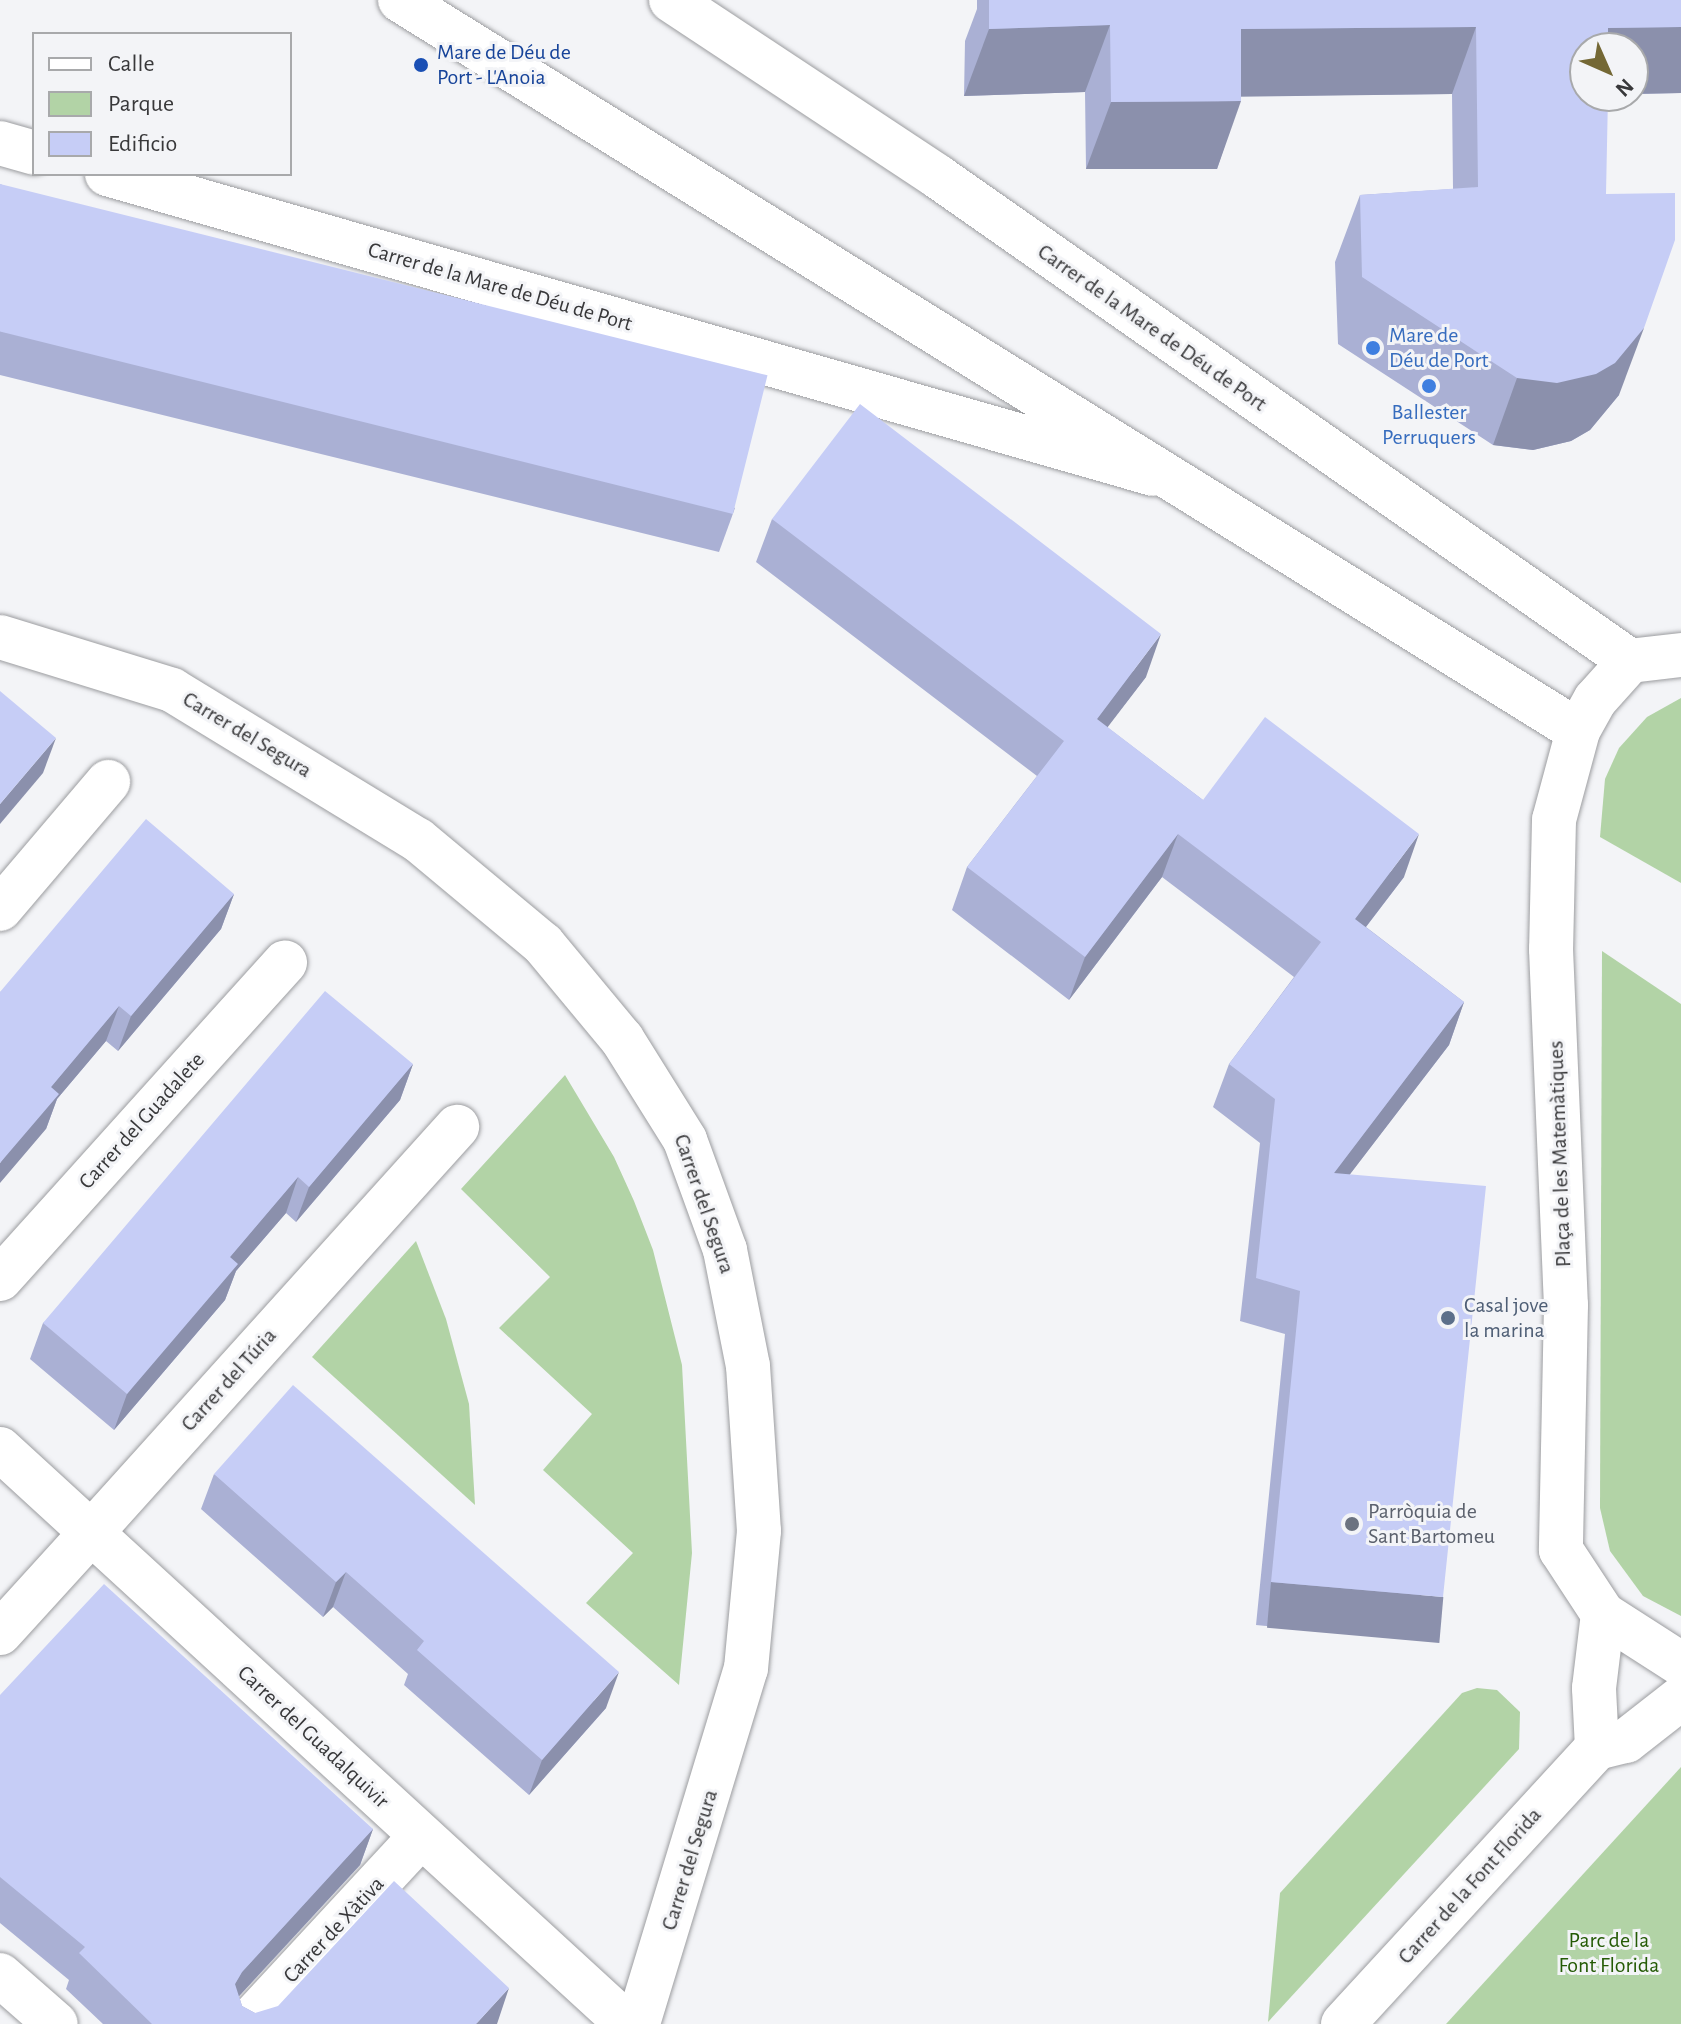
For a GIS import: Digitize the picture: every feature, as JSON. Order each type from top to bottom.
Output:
[{"type":"street","name":"Carrer de la Mare de Déu de Port","points":[[400,0],[447,25],[1578,731]]},
{"type":"street","name":"Carrer de la Mare de Déu de Port","points":[[671,0],[937,176],[1630,661]]},
{"type":"street","points":[[0,143],[32,152]]},
{"type":"street","name":"Carrer de la Mare de Déu de Port","points":[[114,176],[1170,479]]},
{"type":"street","name":"Carrer del Segura","points":[[0,637],[172,690],[418,840],[543,944],[622,1039],[685,1140],[725,1250],[748,1366],[759,1531],[746,1668],[638,2024]]},
{"type":"street","points":[[1630,661],[1681,655]]},
{"type":"street","name":"Plaça de les Matemàtiques","points":[[1630,661],[1595,700],[1578,731],[1551,847],[1566,1305],[1561,1550],[1603,1614],[1681,1664]]},
{"type":"street","points":[[0,909],[108,782]]},
{"type":"street","name":"Carrer del Guadalete","points":[[0,1279],[285,963]]},
{"type":"street","name":"Carrer del Túria","points":[[0,1633],[457,1127]]},
{"type":"street","name":"Carrer del Guadalquivir","points":[[0,1449],[627,2024]]},
{"type":"street","points":[[1597,1748],[1594,1688],[1603,1614]]},
{"type":"street","name":"Carrer de la Font Florida","points":[[1343,2024],[1597,1748],[1626,1741],[1681,1698]]},
{"type":"street","name":"Carrer de Xàtiva","points":[[247,2024],[421,1836]]},
{"type":"green space","points":[[1681,698],[1681,883],[1600,837],[1605,779],[1619,748],[1647,717]]},
{"type":"green space","points":[[1602,951],[1681,1004],[1681,1616],[1643,1596],[1610,1551],[1600,1508]]},
{"type":"green space","points":[[565,1075],[614,1157],[634,1201],[653,1250],[682,1365],[692,1553],[679,1685],[586,1603],[633,1553],[543,1470],[592,1414],[499,1328],[550,1277],[461,1189]]},
{"type":"green space","points":[[416,1241],[446,1319],[469,1404],[475,1505],[312,1357]]},
{"type":"green space","points":[[1477,1688],[1497,1690],[1520,1712],[1519,1749],[1268,2022],[1280,1893],[1462,1693]]},
{"type":"green space","name":"Parc de la Font Florida","points":[[1681,1767],[1681,2024],[1446,2024]]},
{"type":"building","points":[[989,0],[1681,0],[1681,27],[1569,32],[1569,112],[1608,112],[1606,194],[1675,193],[1675,240],[1644,328],[1615,363],[1596,374],[1557,383],[1517,378],[1362,277],[1360,195],[1478,187],[1476,27],[1241,29],[1241,101],[1111,102],[1110,25],[989,29]]},
{"type":"building","points":[[0,184],[768,375],[733,514],[0,331]]},
{"type":"building","points":[[860,404],[1161,634],[1097,719],[1203,800],[1265,717],[1419,834],[1355,919],[1464,1002],[1334,1173],[1486,1186],[1443,1597],[1271,1582],[1300,1291],[1256,1278],[1275,1099],[1229,1064],[1321,942],[1178,834],[1085,957],[967,867],[1064,741],[772,519]]},
{"type":"building","points":[[0,691],[56,738],[0,804]]},
{"type":"building","points":[[146,819],[234,894],[131,1016],[119,1006],[51,1087],[59,1094],[0,1163],[0,992]]},
{"type":"building","points":[[325,991],[413,1064],[309,1187],[298,1177],[230,1257],[238,1264],[127,1394],[43,1323]]},
{"type":"building","points":[[293,1385],[619,1672],[542,1760],[417,1650],[424,1641],[346,1572],[336,1582],[214,1474]]},
{"type":"building","points":[[104,1584],[373,1829],[242,1972],[235,1984],[242,2006],[255,2013],[278,2006],[394,1881],[509,1988],[476,2024],[152,2024],[79,1953],[85,1947],[0,1877],[0,1695]]},
{"type":"place","name":"Mare de Déu de Port - L'Anoia","points":[[421,65]]},
{"type":"place","name":"Mare de Déu de Port","points":[[1373,348]]},
{"type":"place","name":"Ballester Perruquers","points":[[1429,386]]},
{"type":"place","name":"Casal jove la marina","points":[[1448,1318]]},
{"type":"place","name":"Parròquia de Sant Bartomeu","points":[[1352,1524]]}]
